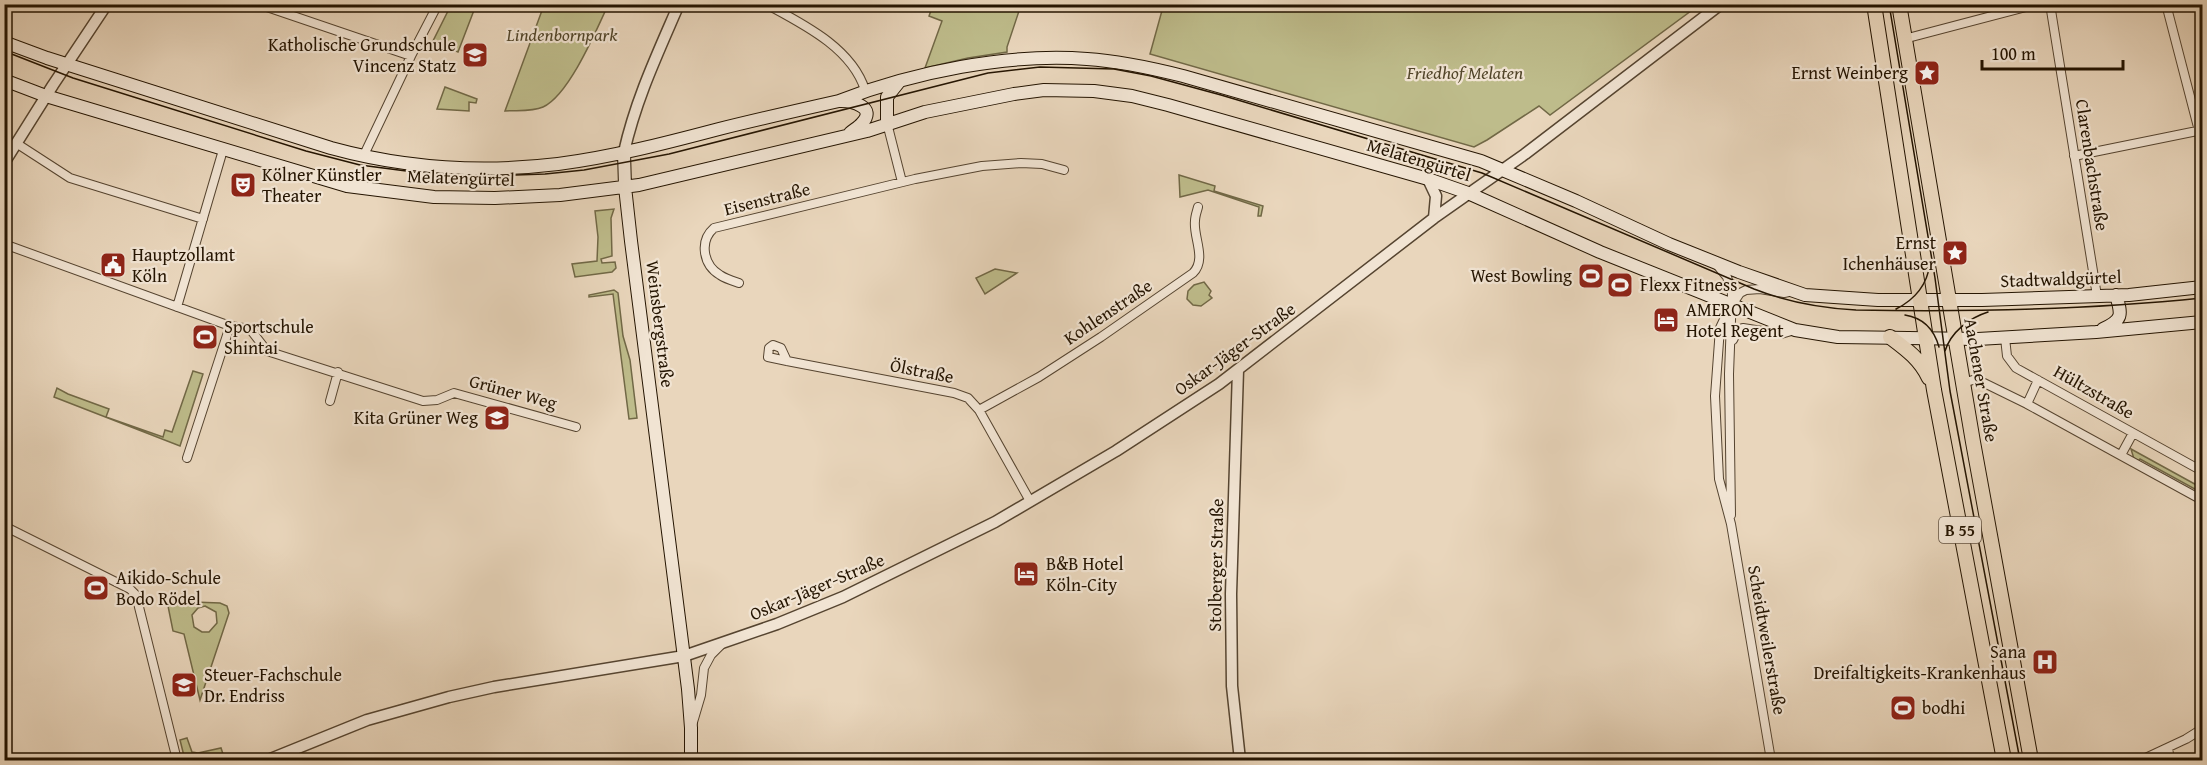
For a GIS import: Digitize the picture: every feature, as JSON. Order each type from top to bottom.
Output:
[{"type":"main road","name":"B 55","points":[[1874,4],[1925,338],[2004,760]]},
{"type":"main road","name":"Aachener Straße","points":[[1899,4],[1955,339],[2031,760]]},
{"type":"main road","name":"Melatengürtel","points":[[4,42],[293,137],[363,157],[432,166],[477,168],[557,164],[624,152],[839,101],[866,90],[967,67],[1043,58],[1087,59],[1136,64],[1481,160],[1669,244],[1792,291],[1817,297],[1920,300]]},
{"type":"main road","name":"Melatengürtel","points":[[4,80],[46,96],[351,187],[421,196],[495,198],[540,196],[625,187],[846,135],[925,112],[993,97],[1044,90],[1094,91],[1132,96],[1468,193],[1600,252],[1795,330],[1827,336],[1925,338]]},
{"type":"main road","points":[[887,123],[887,97],[899,82]]},
{"type":"main road","points":[[839,101],[856,102],[866,113],[862,123],[846,135]]},
{"type":"main road","name":"Weinsbergstraße","points":[[624,152],[625,187],[692,728],[691,760]]},
{"type":"main road","name":"Stadtwaldgürtel","points":[[1920,300],[2097,296],[2202,287]]},
{"type":"main road","points":[[2096,332],[2116,324],[2120,318],[2116,295]]},
{"type":"main road","points":[[1925,338],[2005,338],[2202,322]]},
{"type":"main road","points":[[1890,337],[1919,362],[1934,390]]},
{"type":"street","points":[[4,163],[107,4]]},
{"type":"street","points":[[258,4],[411,56]]},
{"type":"street","points":[[363,157],[438,4]]},
{"type":"street","name":"Weinsbergstraße","points":[[624,152],[632,116],[642,89],[679,4]]},
{"type":"street","points":[[766,4],[803,23],[828,41],[861,78],[866,90]]},
{"type":"street","name":"Oskar-Jäger-Straße","points":[[268,760],[367,720],[449,697],[494,687],[684,656],[777,624],[861,588],[995,522],[1126,445],[1238,370],[1434,218],[1721,4]]},
{"type":"street","points":[[1904,39],[2037,4]]},
{"type":"street","name":"Clarenbachstraße","points":[[2050,4],[2097,296]]},
{"type":"street","points":[[2074,156],[2201,130],[2166,4]]},
{"type":"street","points":[[887,123],[902,182]]},
{"type":"street","points":[[16,143],[70,178],[203,219]]},
{"type":"street","points":[[177,307],[223,150]]},
{"type":"street","name":"Eisenstraße","points":[[739,283],[718,274],[708,262],[704,244],[714,228],[949,172],[1005,164],[1042,164],[1064,170]]},
{"type":"street","points":[[1428,180],[1437,196],[1434,218]]},
{"type":"street","name":"Kohlenstraße","points":[[979,410],[1101,337],[1197,270],[1200,256],[1194,222],[1198,207]]},
{"type":"street","name":"Grüner Weg","points":[[4,244],[230,326],[250,329],[267,351],[423,401],[437,400],[454,393],[576,427]]},
{"type":"street","name":"Scheidtweilerstraße","points":[[1713,261],[1724,272],[1730,283],[1732,305],[1729,407],[1731,524]]},
{"type":"street","name":"Scheidtweilerstraße","points":[[1723,320],[1740,293],[1746,290],[1760,289],[1784,293],[1792,291]]},
{"type":"street","name":"Scheidtweilerstraße","points":[[1715,297],[1721,308],[1723,320],[1717,355],[1716,439],[1719,479],[1731,524],[1772,760]]},
{"type":"street","points":[[187,458],[230,326]]},
{"type":"street","points":[[1731,343],[1738,330],[1743,328],[1781,334],[1795,330]]},
{"type":"street","name":"Hültzstraße","points":[[2005,338],[2005,351],[2009,361],[2016,368],[2202,471]]},
{"type":"street","name":"Ölstraße","points":[[787,361],[954,393],[968,398],[979,410],[1030,501]]},
{"type":"street","name":"Stolberger Straße","points":[[1238,370],[1231,594],[1232,686],[1240,760]]},
{"type":"street","points":[[330,401],[338,372]]},
{"type":"street","points":[[1963,383],[1976,379],[2027,404],[2202,500]]},
{"type":"street","name":"Hültzstraße","points":[[2027,404],[2038,380]]},
{"type":"street","name":"Hültzstraße","points":[[2121,455],[2133,433]]},
{"type":"street","points":[[4,526],[130,589],[136,595],[177,760]]},
{"type":"street","points":[[692,728],[701,695],[704,668],[711,655],[723,643]]},
{"type":"street","points":[[2141,760],[2202,729]]},
{"type":"street","points":[[2168,748],[2170,760]]},
{"type":"green space","points":[[933,4],[1021,5],[1007,52],[925,68],[942,21],[929,16]]},
{"type":"green space","points":[[451,5],[476,5],[458,52],[433,41]]},
{"type":"green space","name":"Lindenbornpark","points":[[544,5],[608,5],[581,61],[553,100],[539,109],[505,111]]},
{"type":"green space","name":"Friedhof Melaten","points":[[1158,5],[1699,5],[1550,115],[1539,106],[1474,147],[1150,54],[1163,7]]},
{"type":"green space","points":[[445,87],[477,99],[476,103],[469,102],[469,111],[437,109]]},
{"type":"green space","points":[[1179,175],[1215,186],[1214,191],[1263,206],[1261,216],[1258,216],[1259,207],[1208,190],[1180,197]]},
{"type":"green space","points":[[614,209],[611,218],[612,256],[601,259],[602,263],[615,262],[616,268],[612,272],[575,277],[572,264],[597,261],[598,237],[595,211]]},
{"type":"green space","points":[[995,269],[1017,273],[985,294],[976,278]]},
{"type":"green space","points":[[1204,282],[1211,291],[1209,295],[1212,298],[1201,306],[1193,305],[1187,299],[1188,291],[1194,285]]},
{"type":"green space","points":[[614,290],[618,293],[637,418],[629,419],[613,294],[589,297],[589,295]]},
{"type":"green space","points":[[193,371],[203,374],[180,446],[54,397],[57,388],[109,409],[106,417],[163,437],[165,430],[172,432]]},
{"type":"green space","points":[[2131,449],[2202,488],[2202,493],[2140,459],[2138,461],[2134,459]]},
{"type":"green space","points":[[167,601],[220,603],[227,606],[229,613],[200,700],[184,634],[173,631]],"holes":[[[205,606],[216,612],[217,623],[209,632],[202,632],[194,627],[192,615],[198,608]]]},
{"type":"green space","points":[[187,738],[192,752],[198,753],[221,748],[225,760],[185,760],[180,740]]},
{"type":"tram line","points":[[1889,4],[1935,278],[1950,391],[2020,760]]},
{"type":"tram line","points":[[4,51],[73,78],[306,151],[360,165],[414,172],[487,176],[584,170],[669,154],[988,73],[1040,67],[1114,69],[1151,76],[1221,95],[1482,173],[1754,289],[1804,304],[1856,310],[1942,311],[2072,308],[2202,298]]},
{"type":"tram line","points":[[1896,309],[1919,291],[1926,279],[1930,264]]},
{"type":"tram line","points":[[1945,351],[1956,332],[1974,318],[1988,312]]},
{"type":"tram line","points":[[1905,315],[1912,316],[1927,325],[1939,347]]},
{"type":"place","name":"Katholische Grundschule Vincenz Statz","points":[[475,55]]},
{"type":"place","name":"Ernst Weinberg","points":[[1927,73]]},
{"type":"place","name":"Kölner Künstler Theater","points":[[243,185]]},
{"type":"place","name":"Ernst Ichenhäuser","points":[[1955,253]]},
{"type":"place","name":"Hauptzollamt Köln","points":[[113,265]]},
{"type":"place","name":"West Bowling","points":[[1591,276]]},
{"type":"place","name":"Flexx Fitness","points":[[1620,285]]},
{"type":"place","name":"AMERON Hotel Regent","points":[[1666,320]]},
{"type":"place","name":"Sportschule Shintai","points":[[205,337]]},
{"type":"place","name":"Kita Grüner Weg","points":[[497,418]]},
{"type":"place","name":"B&B Hotel Köln-City","points":[[1026,574]]},
{"type":"place","name":"Aikido-Schule Bodo Rödel","points":[[96,588]]},
{"type":"place","name":"Sana Dreifaltigkeits-Krankenhaus","points":[[2045,662]]},
{"type":"place","name":"Steuer-Fachschule Dr. Endriss","points":[[184,685]]},
{"type":"place","name":"bodhi","points":[[1903,708]]}]
